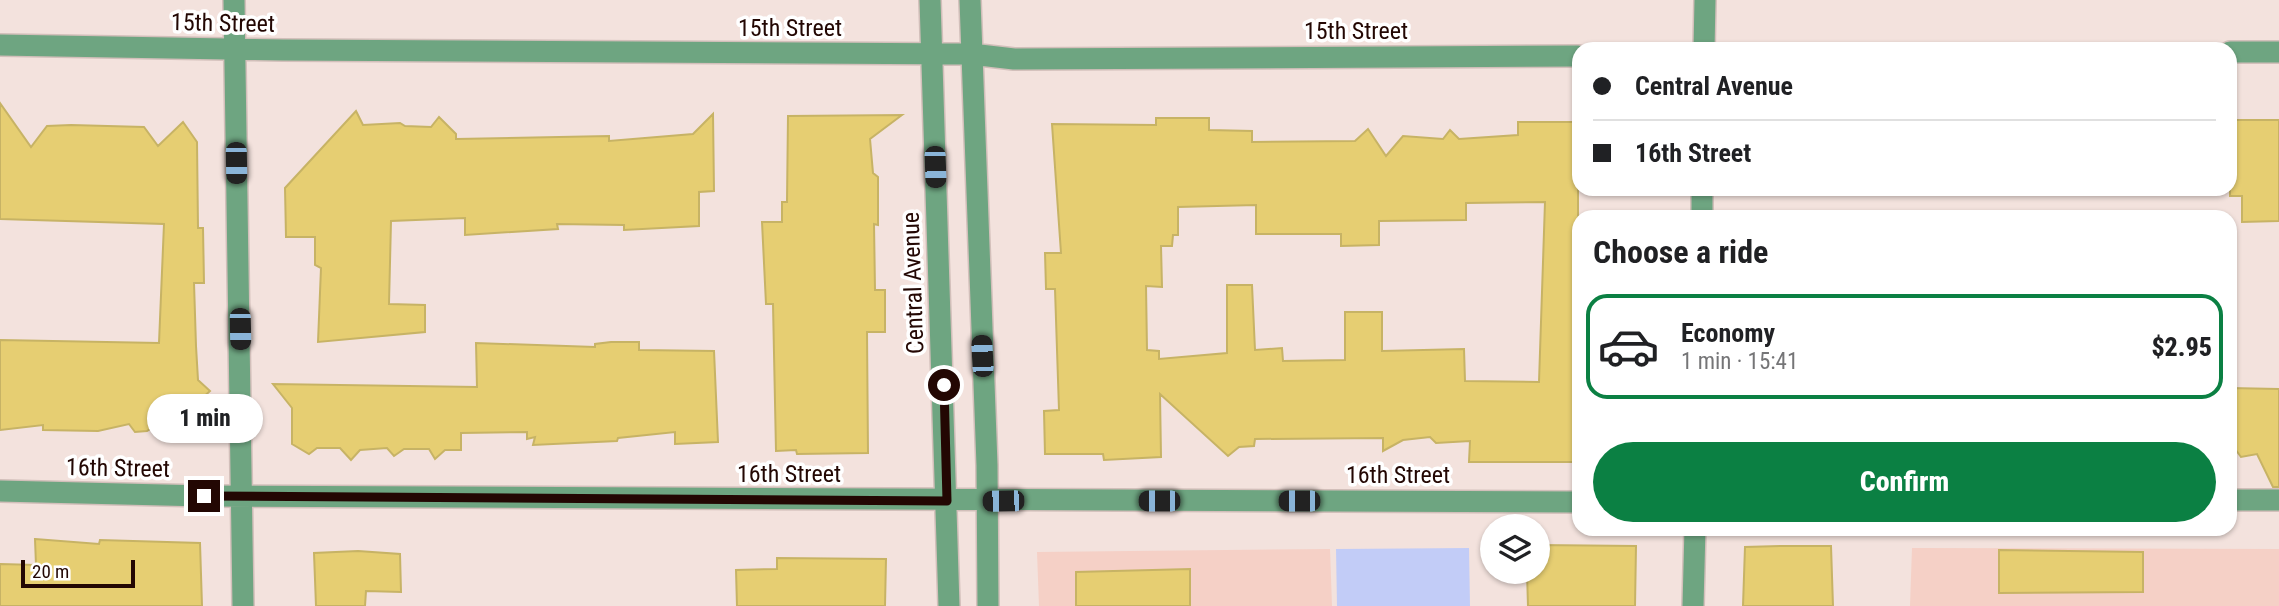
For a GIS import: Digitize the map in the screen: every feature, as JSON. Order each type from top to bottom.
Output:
[{"type":"street","points":[[234,0],[243,606]]},
{"type":"street","name":"Central Avenue","points":[[930,0],[949,606]]},
{"type":"street","points":[[970,0],[987,501],[988,606]]},
{"type":"street","points":[[1704,42],[1705,0]]},
{"type":"street","name":"15th Street","points":[[0,45],[233,50],[971,54],[1014,59],[1572,56]]},
{"type":"street","points":[[2237,52],[2279,52]]},
{"type":"street","name":"16th Street","points":[[0,491],[243,496],[947,501],[1572,502]]},
{"type":"street","points":[[2237,500],[2279,500]]},
{"type":"street","points":[[1693,606],[1695,536]]},
{"type":"shaded area","points":[[1469,548],[1470,606],[1337,606],[1336,549]]},
{"type":"shaded area","points":[[1912,548],[2279,549],[2279,606],[1910,606]]},
{"type":"shaded area","points":[[1330,549],[1332,606],[1039,606],[1037,552]]},
{"type":"building","points":[[0,103],[31,147],[47,126],[71,125],[144,127],[158,146],[183,122],[197,142],[198,228],[203,228],[204,283],[194,283],[196,346],[198,380],[210,391],[199,401],[200,422],[185,437],[175,427],[155,426],[147,431],[135,432],[129,424],[98,431],[43,430],[43,425],[0,430],[0,340],[159,343],[164,224],[0,219]]},
{"type":"building","points":[[356,111],[363,125],[400,123],[405,126],[431,127],[439,117],[456,134],[456,139],[609,136],[609,141],[693,134],[713,114],[714,191],[699,192],[699,226],[624,230],[624,225],[557,224],[558,229],[465,235],[465,218],[391,221],[389,304],[425,305],[425,332],[318,342],[321,268],[315,265],[315,237],[286,237],[285,188]]},
{"type":"building","points":[[902,115],[870,139],[873,173],[878,177],[878,225],[874,224],[875,290],[885,290],[885,332],[867,332],[868,453],[797,454],[796,450],[776,451],[773,304],[766,304],[762,222],[782,222],[782,202],[787,202],[788,116]]},
{"type":"building","points":[[1156,118],[1209,118],[1209,130],[1252,131],[1252,142],[1355,141],[1368,129],[1386,156],[1403,136],[1443,139],[1450,130],[1459,139],[1518,135],[1518,122],[1572,122],[1572,196],[1578,196],[1578,210],[1572,210],[1572,462],[1469,462],[1470,441],[1436,443],[1430,437],[1403,440],[1383,451],[1383,438],[1255,439],[1254,446],[1239,447],[1228,456],[1160,394],[1161,457],[1104,460],[1103,454],[1045,454],[1044,411],[1059,410],[1055,289],[1046,289],[1045,253],[1061,253],[1052,124],[1156,125]],"holes":[[[1545,202],[1539,382],[1465,381],[1464,349],[1382,351],[1382,312],[1345,312],[1345,360],[1283,361],[1282,348],[1255,350],[1252,285],[1227,285],[1227,353],[1159,359],[1159,351],[1147,350],[1146,286],[1162,287],[1161,246],[1172,246],[1173,235],[1178,235],[1178,207],[1256,205],[1256,234],[1341,234],[1341,246],[1379,245],[1379,221],[1466,220],[1466,203]]]},
{"type":"building","points":[[2237,120],[2279,120],[2279,221],[2242,222],[2242,196],[2237,196]]},
{"type":"building","points":[[639,342],[639,350],[714,351],[718,442],[675,444],[675,432],[618,438],[617,441],[533,445],[535,437],[527,439],[527,432],[461,433],[461,450],[445,450],[435,459],[429,449],[404,449],[394,456],[387,448],[360,450],[351,460],[340,448],[317,448],[309,454],[292,444],[292,408],[273,384],[477,387],[476,343],[595,347],[595,344]]},
{"type":"building","points":[[2237,388],[2279,389],[2279,487],[2273,487],[2257,454],[2241,457],[2237,452]]},
{"type":"building","points":[[35,539],[99,544],[100,540],[200,543],[202,606],[0,606],[0,564],[36,565]]},
{"type":"building","points":[[1550,545],[1636,546],[1635,606],[1528,606],[1527,584],[1550,584]]},
{"type":"building","points":[[1831,546],[1833,606],[1743,606],[1745,547]]},
{"type":"building","points":[[1999,550],[2143,552],[2143,592],[1999,593]]},
{"type":"building","points":[[358,551],[400,554],[401,592],[366,591],[365,606],[316,606],[314,553]]},
{"type":"building","points":[[777,558],[886,559],[885,606],[737,606],[736,570],[777,569]]},
{"type":"building","points":[[1190,569],[1190,606],[1076,606],[1076,572]]},
{"type":"route","points":[[204,496],[947,501],[944,385]]}]
